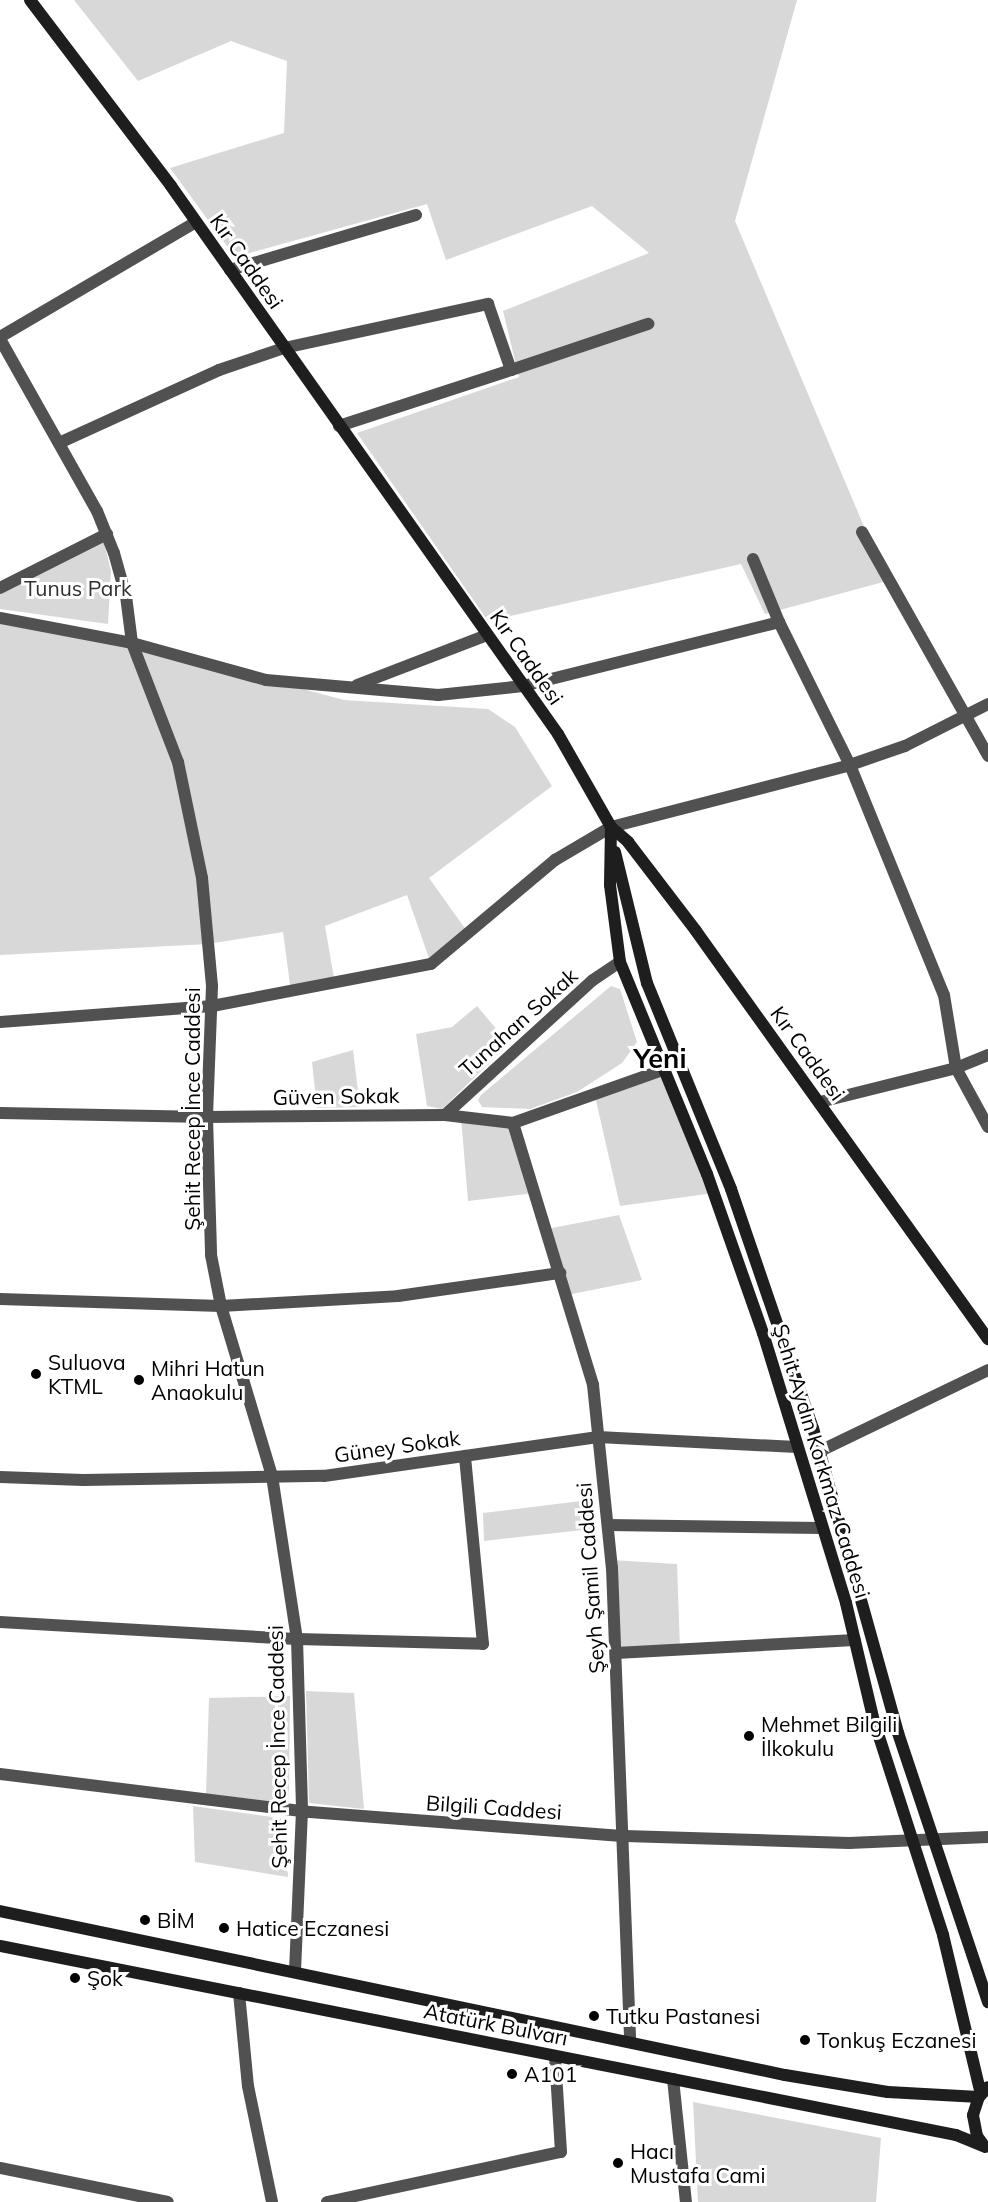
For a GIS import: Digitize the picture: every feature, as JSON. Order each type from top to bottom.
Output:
[{"type":"main road","name":"Kır Caddesi","points":[[30,0],[196,222],[558,734],[611,827],[628,842],[690,922],[988,1339]]},
{"type":"main road","name":"Şehit Aydın Korkmaz Caddesi","points":[[611,827],[613,848],[647,983],[731,1189],[820,1450],[932,1840],[988,2002]]},
{"type":"main road","name":"Şehit Aydın Korkmaz Caddesi","points":[[613,848],[610,885],[620,962],[707,1174],[797,1447],[855,1640],[874,1721],[943,1935],[982,2093]]},
{"type":"main road","name":"Atatürk Bulvarı","points":[[0,1911],[630,2042],[888,2092],[982,2093]]},
{"type":"main road","name":"Atatürk Bulvarı","points":[[0,1946],[956,2135],[986,2147]]},
{"type":"main road","points":[[982,2093],[974,2126],[986,2147]]},
{"type":"street","points":[[230,270],[416,215]]},
{"type":"street","points":[[0,338],[196,222]]},
{"type":"street","points":[[59,443],[219,370],[284,348],[488,304],[511,370]]},
{"type":"street","points":[[339,426],[648,324]]},
{"type":"street","name":"Şehit Recep İnce Caddesi","points":[[0,338],[59,443],[106,534],[126,596],[132,644],[178,762],[202,878],[212,1006],[207,1117],[211,1255],[221,1306],[272,1476],[297,1639],[302,1811],[295,1972]]},
{"type":"street","points":[[862,532],[968,715],[988,756]]},
{"type":"street","points":[[0,588],[106,534]]},
{"type":"street","points":[[753,560],[779,622],[850,765],[944,995],[956,1068],[988,1127]]},
{"type":"street","points":[[0,618],[132,644],[266,680],[438,695],[523,686],[779,622]]},
{"type":"street","points":[[354,686],[487,635]]},
{"type":"street","points":[[0,1022],[212,1006],[431,964],[555,860],[611,827],[850,765],[905,746],[988,704]]},
{"type":"street","name":"Tunahan Sokak","points":[[445,1115],[593,980],[620,962]]},
{"type":"street","points":[[820,1102],[956,1068],[988,1055]]},
{"type":"street","name":"Güven Sokak","points":[[0,1113],[207,1117],[445,1115],[513,1123],[663,1070]]},
{"type":"street","name":"Şeyh Şamil Caddesi","points":[[513,1123],[593,1385],[608,1525],[616,1653],[625,1836],[630,2042]]},
{"type":"street","points":[[0,1299],[221,1306],[399,1296],[560,1273]]},
{"type":"street","points":[[820,1450],[988,1370]]},
{"type":"street","name":"Güney Sokak","points":[[0,1477],[84,1480],[324,1476],[598,1437],[797,1447]]},
{"type":"street","points":[[0,1622],[297,1639],[483,1644],[465,1456]]},
{"type":"street","points":[[608,1525],[822,1528]]},
{"type":"street","points":[[616,1653],[855,1640]]},
{"type":"street","name":"Bilgili Caddesi","points":[[0,1774],[302,1811],[625,1836],[849,1843],[988,1837]]},
{"type":"street","points":[[239,1994],[248,2086],[272,2202]]},
{"type":"street","points":[[327,2202],[561,2152],[555,2056]]},
{"type":"street","points":[[673,2079],[686,2202]]},
{"type":"street","points":[[0,2168],[168,2202]]},
{"type":"green space","points":[[74,0],[797,0],[735,221],[887,581],[765,614],[741,564],[488,621],[357,433],[519,377],[503,311],[649,253],[592,206],[446,260],[427,204],[235,257],[170,168],[284,133],[287,61],[231,41],[138,81]]},
{"type":"green space","name":"Tunus Park","points":[[103,539],[111,571],[108,624],[0,609],[0,591]]},
{"type":"green space","points":[[0,617],[132,643],[344,700],[488,709],[515,727],[552,786],[429,878],[469,934],[431,964],[407,895],[325,926],[335,984],[291,992],[283,932],[208,944],[0,955]]},
{"type":"green space","points":[[611,986],[620,989],[637,1042],[622,1063],[577,1092],[530,1109],[482,1107],[478,1100],[481,1095]]},
{"type":"green space","points":[[477,1006],[509,1044],[442,1109],[427,1106],[416,1034],[452,1027]]},
{"type":"green space","points":[[353,1050],[360,1107],[317,1108],[312,1062]]},
{"type":"green space","points":[[663,1070],[714,1193],[620,1206],[595,1096]]},
{"type":"green space","points":[[461,1117],[513,1123],[535,1193],[468,1201]]},
{"type":"green space","points":[[619,1215],[642,1280],[567,1295],[547,1229]]},
{"type":"green space","points":[[589,1500],[592,1529],[484,1541],[483,1513]]},
{"type":"green space","points":[[611,1560],[677,1564],[680,1649],[616,1653]]},
{"type":"green space","points":[[306,1691],[354,1693],[364,1809],[309,1803]]},
{"type":"green space","points":[[290,1696],[289,1803],[206,1794],[209,1698]]},
{"type":"green space","points":[[193,1806],[287,1819],[288,1877],[195,1862]]},
{"type":"green space","points":[[693,2102],[881,2138],[876,2202],[698,2202]]},
{"type":"place","name":"Suluova KTML","points":[[36,1374]]},
{"type":"place","name":"Mihri Hatun Anaokulu","points":[[139,1380]]},
{"type":"place","name":"Mehmet Bilgili İlkokulu","points":[[749,1736]]},
{"type":"place","name":"BİM","points":[[145,1920]]},
{"type":"place","name":"Hatice Eczanesi","points":[[224,1928]]},
{"type":"place","name":"Şok","points":[[75,1978]]},
{"type":"place","name":"Tutku Pastanesi","points":[[594,2016]]},
{"type":"place","name":"Tonkuş Eczanesi","points":[[805,2040]]},
{"type":"place","name":"A101","points":[[512,2074]]},
{"type":"place","name":"Hacı Mustafa Cami","points":[[618,2163]]},
{"type":"district","name":"Yeni","points":[[660,1059]]}]
